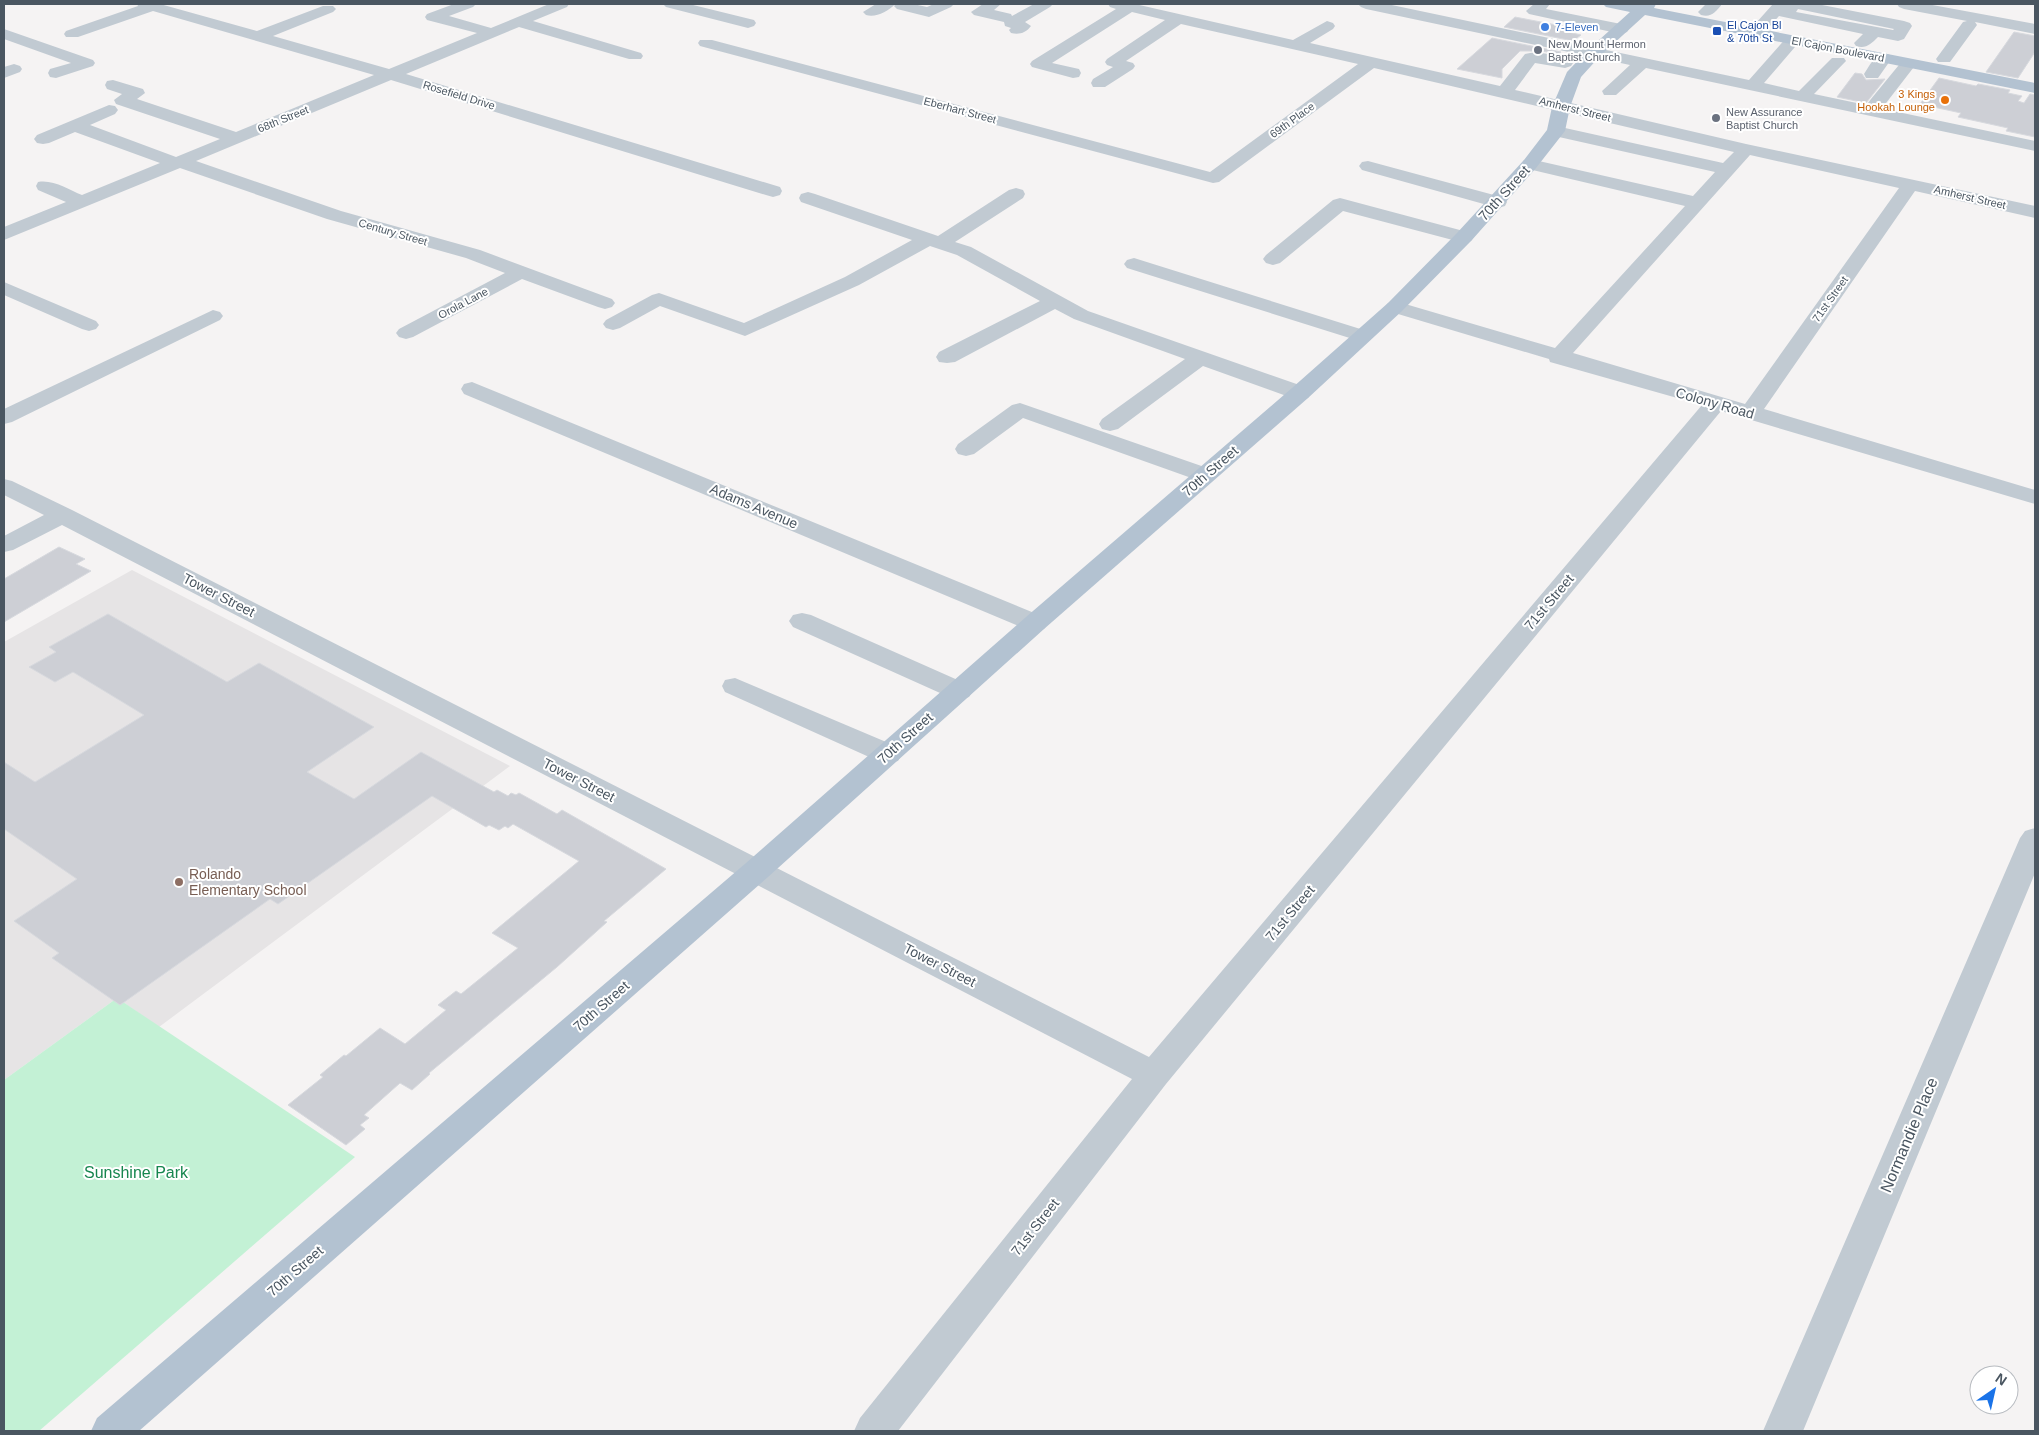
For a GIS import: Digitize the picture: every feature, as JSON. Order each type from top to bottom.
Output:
[{"type":"main road","name":"El Cajon Boulevard","points":[[1610,4],[1645,7],[1793,40],[2035,88]]},
{"type":"main road","name":"El Cajon Boulevard","points":[[1662,4],[1710,8],[1764,23],[2035,77]]},
{"type":"main road","name":"70th Street","points":[[111,1431],[756,870],[1035,623],[1300,393],[1395,307],[1498,202],[1530,164],[1556,131],[1561,107],[1573,76],[1594,53],[1645,7]]},
{"type":"street","points":[[133,4],[67,32],[148,5]]},
{"type":"street","points":[[468,4],[433,17],[488,35]]},
{"type":"street","name":"68th Street","points":[[4,234],[562,4]]},
{"type":"street","points":[[671,4],[748,23]]},
{"type":"street","points":[[871,12],[895,5],[929,12],[946,4]]},
{"type":"street","points":[[994,4],[979,12],[1005,17]]},
{"type":"street","points":[[1017,30],[1023,26],[1011,23],[1045,4]]},
{"type":"street","points":[[1373,4],[1642,63],[1754,91],[1934,117],[1966,131],[2035,146]]},
{"type":"street","points":[[1543,4],[1534,11],[1621,29]]},
{"type":"street","points":[[1760,4],[1780,6]]},
{"type":"street","points":[[1795,4],[1904,26],[1898,36],[1875,32],[1786,14],[1795,4]]},
{"type":"street","points":[[1904,4],[2035,28]]},
{"type":"street","name":"Rosefield Drive","points":[[148,5],[391,74],[773,191]]},
{"type":"street","points":[[1764,23],[1780,6]]},
{"type":"street","points":[[257,37],[328,9]]},
{"type":"street","points":[[1073,73],[1038,64],[1120,9],[1148,24]]},
{"type":"street","name":"Amherst Street","points":[[1120,9],[1179,18],[1746,149],[2035,212]]},
{"type":"street","points":[[1099,83],[1127,66],[1113,62],[1179,18]]},
{"type":"street","points":[[425,21],[488,35]]},
{"type":"street","points":[[518,22],[635,56]]},
{"type":"street","points":[[4,24],[30,32]]},
{"type":"street","points":[[1944,59],[1969,25]]},
{"type":"street","points":[[1296,45],[1327,26]]},
{"type":"street","points":[[1862,43],[1875,32]]},
{"type":"street","points":[[4,34],[87,63],[56,72]]},
{"type":"street","points":[[1754,91],[1793,40]]},
{"type":"street","name":"Eberhart Street","points":[[706,43],[1213,178]]},
{"type":"street","points":[[1504,92],[1531,57],[1582,66]]},
{"type":"street","points":[[1872,74],[1884,58]]},
{"type":"street","points":[[1802,97],[1838,61]]},
{"type":"street","name":"69th Place","points":[[1213,178],[1371,62]]},
{"type":"street","points":[[1610,91],[1642,63]]},
{"type":"street","points":[[1877,103],[1909,63]]},
{"type":"street","points":[[113,85],[137,93],[122,100],[236,138]]},
{"type":"street","points":[[43,138],[110,110]]},
{"type":"street","points":[[1966,131],[1977,117]]},
{"type":"street","name":"Century Street","points":[[75,126],[334,215],[473,254],[605,303]]},
{"type":"street","points":[[1556,131],[1728,170]]},
{"type":"street","points":[[1558,357],[1746,149]]},
{"type":"street","points":[[1530,164],[1698,203]]},
{"type":"street","points":[[1368,166],[1498,202]]},
{"type":"street","name":"71st Street","points":[[1750,413],[1911,184]]},
{"type":"street","points":[[45,186],[82,202]]},
{"type":"street","points":[[612,324],[659,299],[745,330],[934,241],[1016,194]]},
{"type":"street","points":[[808,198],[964,251],[1081,316],[1300,393]]},
{"type":"street","points":[[1273,259],[1340,204],[1464,237]]},
{"type":"street","points":[[1134,264],[1363,336]]},
{"type":"street","name":"Orola Lane","points":[[406,333],[520,272]]},
{"type":"street","points":[[4,288],[89,325]]},
{"type":"street","points":[[947,356],[1055,302]]},
{"type":"street","name":"Colony Road","points":[[1395,307],[1558,357],[2035,497]]},
{"type":"street","points":[[4,417],[213,316]]},
{"type":"street","points":[[1110,424],[1200,358]]},
{"type":"street","name":"Adams Avenue","points":[[472,389],[1035,623]]},
{"type":"street","name":"71st Street","points":[[874,1431],[1154,1076],[1716,403]]},
{"type":"street","points":[[966,449],[1020,410],[1205,475]]},
{"type":"street","name":"Tower Street","points":[[4,486],[756,870],[1154,1076]]},
{"type":"street","points":[[4,546],[63,515]]},
{"type":"street","points":[[802,621],[959,691]]},
{"type":"street","points":[[735,686],[888,754]]},
{"type":"street","name":"Normandie Place","points":[[1783,1431],[2035,838]]},
{"type":"shaded area","name":"Rolando Elementary School","points":[[132,570],[510,766],[159,1027],[117,998],[4,1080],[4,642]]},
{"type":"green space","name":"Sunshine Park","points":[[117,998],[355,1157],[39,1431],[4,1431],[4,1080]]},
{"type":"building","points":[[1515,17],[1572,28],[1568,32],[1581,35],[1573,41],[1504,27]]},
{"type":"building","points":[[2014,32],[2035,36],[2035,52],[2018,78],[1986,72]]},
{"type":"building","points":[[1492,38],[1561,52],[1558,54],[1542,51],[1520,51],[1502,69],[1502,78],[1457,69]]},
{"type":"building","points":[[1855,73],[1862,74],[1866,80],[1885,79],[1866,103],[1837,97]]},
{"type":"building","points":[[1939,78],[1976,86],[1978,84],[2010,90],[2008,93],[2022,96],[2018,101],[2024,103],[2030,94],[2035,95],[2035,137],[2006,131],[2008,128],[1958,117],[1961,113],[1920,104]]},
{"type":"building","points":[[59,547],[85,559],[76,564],[91,571],[4,622],[4,579]]},
{"type":"building","name":"Rolando Elementary School","points":[[108,614],[227,682],[259,663],[374,727],[307,772],[354,799],[421,752],[494,792],[497,790],[508,796],[511,793],[516,795],[519,793],[557,814],[562,810],[666,869],[604,921],[607,922],[557,967],[429,1073],[412,1090],[400,1083],[364,1115],[369,1118],[360,1125],[365,1129],[346,1145],[288,1105],[323,1077],[320,1075],[380,1028],[405,1044],[446,1010],[438,1005],[456,991],[461,994],[518,948],[492,933],[579,861],[513,824],[508,828],[505,826],[499,830],[489,825],[486,827],[432,796],[278,904],[270,899],[120,1005],[52,958],[59,953],[14,921],[77,879],[4,829],[4,762],[35,782],[144,715],[73,672],[55,682],[29,667],[56,652],[49,647]]},
{"type":"place","name":"7-Eleven","points":[[1545,27]]},
{"type":"place","name":"El Cajon Bl & 70th St","points":[[1717,31]]},
{"type":"place","name":"New Mount Hermon Baptist Church","points":[[1538,50]]},
{"type":"place","name":"3 Kings Hookah Lounge","points":[[1945,100]]},
{"type":"place","name":"New Assurance Baptist Church","points":[[1716,118]]},
{"type":"place","name":"Rolando Elementary School","points":[[179,882]]}]
